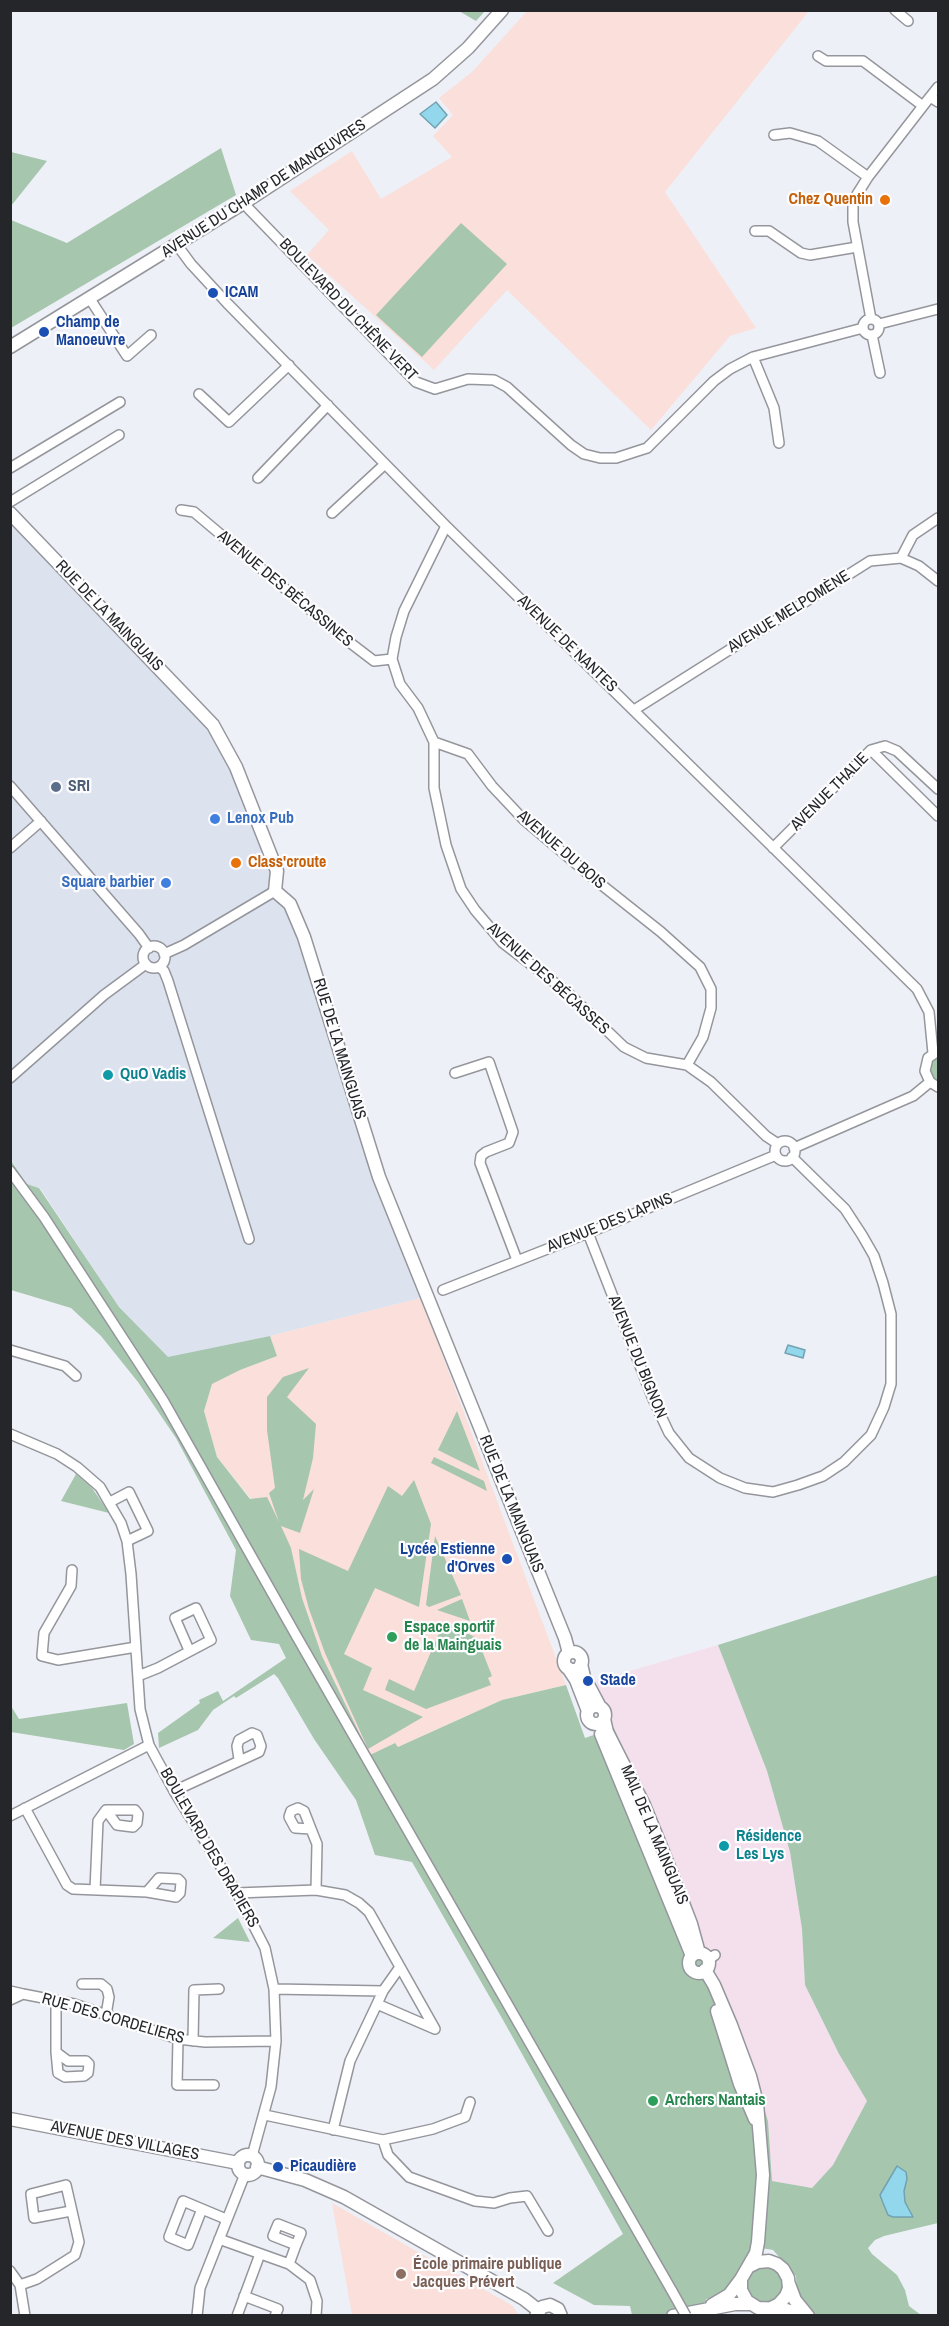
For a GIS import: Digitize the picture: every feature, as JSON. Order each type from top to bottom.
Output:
[{"type":"street","name":"AVENUE DU CHAMP DE MANŒUVRES","points":[[10,347],[245,202],[433,79],[468,48],[501,10]]},
{"type":"street","points":[[895,10],[908,21]]},
{"type":"street","points":[[818,56],[826,61],[863,61],[923,106]]},
{"type":"street","points":[[939,87],[934,100],[923,106],[868,177],[856,196],[852,214],[857,247],[875,322],[878,332],[872,335],[866,333],[863,328],[865,322],[875,322],[939,309]]},
{"type":"street","points":[[774,135],[790,133],[818,141],[868,177]]},
{"type":"street","name":"BOULEVARD DU CHÊNE VERT","points":[[245,202],[248,208],[416,382],[435,389],[468,379],[494,380],[507,387],[584,454],[616,458],[647,448],[714,381],[730,369],[753,357],[863,328]]},
{"type":"street","points":[[755,231],[769,231],[801,253],[810,255],[857,247]]},
{"type":"street","name":"AVENUE DE NANTES","points":[[177,245],[191,264],[385,464],[917,989],[929,1012],[936,1052],[926,1064],[925,1071],[934,1085]]},
{"type":"street","points":[[90,299],[127,356],[151,335]]},
{"type":"street","points":[[872,335],[880,373]]},
{"type":"street","points":[[753,357],[774,408],[779,443]]},
{"type":"street","points":[[199,394],[229,422],[289,365]]},
{"type":"street","points":[[10,468],[120,402]]},
{"type":"street","points":[[258,478],[328,405]]},
{"type":"street","points":[[10,502],[119,435]]},
{"type":"street","points":[[333,513],[385,464]]},
{"type":"street","name":"AVENUE DES BÉCASSINES","points":[[181,510],[194,512],[374,661],[392,659]]},
{"type":"street","name":"RUE DE LA MAINGUAIS","points":[[10,513],[213,725],[236,767],[277,871],[275,891],[290,904],[301,929],[379,1177],[566,1638],[569,1653],[579,1654],[575,1666],[584,1677],[594,1709]]},
{"type":"street","points":[[939,518],[913,535],[901,558],[919,566],[939,581]]},
{"type":"street","points":[[434,742],[418,708],[400,684],[392,659],[404,611],[446,525]]},
{"type":"street","name":"AVENUE MELPOMÈNE","points":[[634,710],[870,561],[901,558]]},
{"type":"street","name":"AVENUE DU BOIS","points":[[434,742],[468,754],[492,786],[524,820],[592,878],[661,932],[700,967],[711,989],[711,1008],[704,1037],[687,1065]]},
{"type":"street","name":"AVENUE DES BÉCASSES","points":[[434,742],[434,788],[446,845],[461,889],[475,910],[503,943],[568,993],[624,1047],[646,1058],[687,1065]]},
{"type":"street","points":[[871,750],[885,746],[897,751],[939,789]]},
{"type":"street","name":"AVENUE THALIE","points":[[773,848],[871,750],[939,816]]},
{"type":"street","points":[[10,786],[149,948]]},
{"type":"street","points":[[10,848],[41,821]]},
{"type":"street","points":[[164,954],[275,891]]},
{"type":"street","points":[[158,947],[164,954],[164,962],[159,967],[152,968],[146,964],[144,957],[149,948],[158,947]]},
{"type":"street","points":[[10,1078],[104,995],[146,964]]},
{"type":"street","points":[[159,967],[164,971],[168,981],[249,1239]]},
{"type":"street","points":[[455,1073],[489,1062],[513,1132],[509,1143],[486,1152],[481,1156],[480,1163],[517,1260]]},
{"type":"street","points":[[687,1065],[711,1082],[766,1136],[778,1144],[787,1142],[793,1153]]},
{"type":"street","points":[[778,1144],[775,1150],[776,1155],[784,1161],[793,1153],[934,1085]]},
{"type":"street","name":"AVENUE DU BIGNON","points":[[588,1233],[652,1399],[669,1433],[690,1458],[720,1478],[746,1488],[773,1492],[823,1476],[844,1462],[871,1435],[884,1407],[891,1384],[891,1314],[874,1256],[862,1235],[845,1209],[793,1153]]},
{"type":"street","name":"AVENUE DES LAPINS","points":[[443,1290],[776,1155]]},
{"type":"street","points":[[10,1171],[44,1217],[163,1400],[686,2316]]},
{"type":"street","points":[[10,1350],[65,1366],[76,1376]]},
{"type":"street","name":"BOULEVARD DES DRAPIERS","points":[[10,1434],[57,1454],[77,1467],[100,1487],[110,1502],[127,1541],[140,1709],[149,1745],[174,1791],[237,1893],[265,1948],[274,1989],[276,2041],[271,2087],[255,2162]]},
{"type":"street","points":[[110,1502],[129,1492],[148,1531],[127,1541]]},
{"type":"street","points":[[72,1570],[71,1586],[44,1633],[42,1656],[58,1660],[136,1647]]},
{"type":"street","points":[[138,1676],[211,1640],[196,1608],[175,1618],[189,1650]]},
{"type":"street","name":"MAIL DE LA MAINGUAIS","points":[[594,1709],[605,1712],[601,1722],[704,1961],[750,2076],[757,2103],[763,2175],[760,2232],[756,2253],[748,2267]]},
{"type":"street","points":[[10,1816],[149,1745]]},
{"type":"street","points":[[174,1791],[239,1759]]},
{"type":"street","points":[[25,1808],[67,1885],[73,1888],[95,1890],[147,1892]]},
{"type":"street","points":[[95,1890],[98,1821],[106,1810]]},
{"type":"street","points":[[311,1829],[317,1844],[316,1890]]},
{"type":"street","points":[[237,1893],[316,1890],[345,1895],[369,1912],[435,2029],[377,2004]]},
{"type":"street","points":[[333,2130],[350,2061],[383,1991],[399,1967]]},
{"type":"street","points":[[82,1984],[101,1984],[107,1989],[110,1997],[106,2015]]},
{"type":"street","points":[[193,2041],[194,1990],[219,1989]]},
{"type":"street","points":[[274,1989],[383,1991]]},
{"type":"street","name":"RUE DES CORDELIERS","points":[[10,1991],[57,2000],[178,2039],[276,2041]]},
{"type":"street","points":[[10,2000],[23,1995]]},
{"type":"street","points":[[57,2000],[57,2052]]},
{"type":"street","points":[[178,2039],[177,2085],[214,2085]]},
{"type":"street","points":[[265,2115],[383,2140],[433,2129],[465,2117],[470,2102]]},
{"type":"street","name":"AVENUE DES VILLAGES","points":[[10,2119],[242,2169]]},
{"type":"street","points":[[383,2140],[388,2155],[409,2177],[474,2201],[494,2203],[527,2196],[548,2231]]},
{"type":"street","points":[[197,2316],[200,2288],[226,2219],[242,2169],[243,2157],[344,2197],[509,2291],[537,2313],[550,2305],[558,2309],[561,2316]]},
{"type":"street","points":[[20,2285],[37,2279],[75,2255],[79,2242],[66,2186],[31,2194],[34,2218],[71,2211]]},
{"type":"street","points":[[202,2209],[188,2245],[169,2237],[183,2202],[202,2209],[226,2219]]},
{"type":"street","name":"MAIL DE LA MAINGUAIS","points":[[760,2232],[767,2251],[777,2264]]},
{"type":"street","points":[[219,2239],[289,2264],[310,2280],[317,2301],[316,2316]]},
{"type":"street","points":[[289,2264],[296,2245]]},
{"type":"street","points":[[237,2316],[260,2254]]},
{"type":"street","points":[[706,2308],[729,2295],[748,2267],[762,2261],[777,2264],[785,2272],[795,2300],[807,2316]]},
{"type":"street","points":[[10,2271],[20,2285],[25,2316]]},
{"type":"street","points":[[741,2279],[743,2294],[750,2304],[758,2308],[771,2308],[807,2316]]},
{"type":"street","points":[[771,2308],[784,2299],[789,2284]]},
{"type":"street","points":[[244,2296],[278,2309],[275,2316]]},
{"type":"street","points":[[673,2316],[706,2308],[750,2304]]},
{"type":"shaded area","points":[[527,11],[809,11],[665,192],[756,328],[730,336],[651,430],[507,290],[434,370],[307,255],[329,230],[290,191],[352,151],[381,199],[452,157],[433,136],[453,115],[439,98],[472,72]]},
{"type":"shaded area","points":[[10,511],[226,742],[274,859],[289,916],[391,1217],[421,1298],[270,1336],[168,1358],[119,1307],[40,1188],[27,1184],[11,1159]]},
{"type":"shaded area","points":[[421,1298],[566,1685],[502,1700],[398,1747],[394,1743],[370,1756],[322,1656],[302,1598],[291,1548],[217,1457],[204,1411],[212,1384],[277,1356],[270,1336]]},
{"type":"shaded area","points":[[718,1645],[767,1771],[790,1852],[802,1929],[805,1985],[839,2054],[867,2101],[833,2165],[812,2188],[772,2181],[771,2159],[740,2043],[647,1804],[596,1681]]},
{"type":"shaded area","name":"École primaire publique Jacques Prévert","points":[[332,2203],[513,2306],[518,2315],[352,2315]]},
{"type":"green space","points":[[459,11],[485,11],[476,21]]},
{"type":"green space","points":[[221,148],[236,195],[11,328],[11,220],[67,243]]},
{"type":"green space","points":[[10,152],[47,161],[11,206]]},
{"type":"green space","points":[[461,223],[507,264],[422,357],[376,315]]},
{"type":"green space","points":[[938,1054],[938,1084],[930,1077],[928,1066]]},
{"type":"green space","points":[[10,1159],[27,1184],[39,1188],[119,1307],[168,1357],[270,1336],[277,1356],[212,1384],[204,1411],[217,1457],[250,1499],[267,1497],[279,1522],[269,1493],[275,1488],[267,1430],[267,1397],[283,1377],[309,1368],[287,1397],[316,1424],[313,1458],[303,1500],[314,1489],[300,1533],[281,1526],[291,1548],[302,1598],[322,1656],[370,1755],[395,1743],[398,1747],[502,1700],[566,1685],[585,1738],[614,1728],[647,1804],[755,2081],[768,2121],[772,2181],[812,2188],[833,2165],[867,2101],[839,2054],[805,1985],[802,1929],[790,1852],[767,1771],[718,1645],[938,1575],[938,2223],[884,2236],[875,2240],[868,2248],[897,2275],[905,2290],[909,2306],[921,2315],[777,2315],[790,2304],[797,2292],[796,2276],[773,2250],[761,2248],[732,2286],[718,2298],[706,2299],[711,2315],[632,2315],[630,2306],[594,2305],[553,2283],[623,2234],[412,1862],[375,1855],[356,1800],[314,1739],[278,1678],[274,1674],[236,1698],[234,1696],[213,1710],[198,1730],[159,1748],[158,1733],[200,1703],[199,1700],[218,1691],[223,1701],[286,1658],[279,1644],[251,1640],[230,1596],[236,1550],[176,1438],[138,1382],[101,1336],[71,1308],[11,1290]]},
{"type":"green space","points":[[457,1411],[480,1471],[438,1450]]},
{"type":"green space","points":[[434,1457],[484,1481],[487,1491],[431,1463]]},
{"type":"green space","points":[[76,1474],[92,1488],[109,1513],[61,1501]]},
{"type":"green space","points":[[414,1480],[431,1524],[419,1607],[375,1588],[344,1654],[372,1668],[363,1690],[423,1717],[368,1749],[325,1653],[309,1609],[301,1579],[299,1549],[348,1571],[388,1486],[402,1496]]},
{"type":"green space","points":[[435,1536],[461,1595],[429,1607],[426,1605]]},
{"type":"green space","points":[[462,1599],[470,1621],[437,1610]]},
{"type":"green space","points":[[444,1622],[477,1638],[492,1676],[488,1678],[491,1685],[426,1709],[385,1690],[389,1679],[414,1691]]},
{"type":"green space","points":[[127,1703],[134,1744],[124,1750],[11,1732],[11,1706],[19,1719]]},
{"type":"green space","points":[[238,1918],[250,1942],[213,1938]]},
{"type":"green space","points":[[765,2266],[778,2272],[784,2285],[778,2298],[765,2304],[752,2298],[746,2285],[752,2272]]},
{"type":"water","points":[[436,102],[447,115],[435,128],[420,114]]},
{"type":"water","points":[[788,1345],[805,1350],[803,1358],[785,1353]]},
{"type":"water","points":[[897,2166],[906,2172],[905,2202],[913,2217],[888,2215],[880,2195]]},
{"type":"place","name":"Chez Quentin","points":[[885,200]]},
{"type":"place","name":"ICAM","points":[[213,293]]},
{"type":"place","name":"Champ de Manoeuvre","points":[[44,332]]},
{"type":"place","name":"SRI","points":[[56,787]]},
{"type":"place","name":"Lenox Pub","points":[[215,819]]},
{"type":"place","name":"Class'croute","points":[[236,863]]},
{"type":"place","name":"Square barbier","points":[[166,883]]},
{"type":"place","name":"QuO Vadis","points":[[108,1075]]},
{"type":"place","name":"Lycée Estienne d'Orves","points":[[507,1559]]},
{"type":"place","name":"Espace sportif de la Mainguais","points":[[392,1637]]},
{"type":"place","name":"Stade","points":[[588,1681]]},
{"type":"place","name":"Résidence Les Lys","points":[[724,1846]]},
{"type":"place","name":"Archers Nantais","points":[[653,2101]]},
{"type":"place","name":"Picaudière","points":[[278,2167]]},
{"type":"place","name":"École primaire publique Jacques Prévert","points":[[401,2274]]}]
